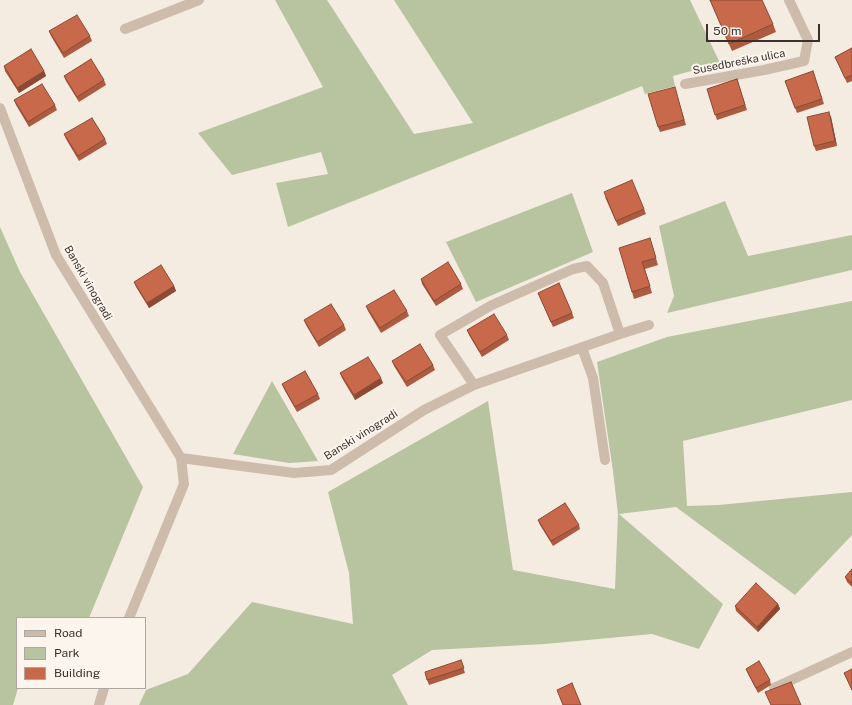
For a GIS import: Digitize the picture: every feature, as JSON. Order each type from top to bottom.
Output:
[{"type":"street","points":[[125,29],[199,0]]},
{"type":"street","name":"Susedbreška ulica","points":[[685,84],[764,70],[804,61],[808,40],[789,0]]},
{"type":"street","name":"Banski vinogradi","points":[[0,108],[56,255],[181,458],[184,484],[129,617]]},
{"type":"street","points":[[474,386],[440,335],[492,305],[573,269],[587,266],[603,283],[620,334]]},
{"type":"street","name":"Banski vinogradi","points":[[181,458],[294,473],[331,470],[424,410],[474,386],[620,334],[650,325]]},
{"type":"street","points":[[582,348],[593,378],[605,460]]},
{"type":"street","points":[[774,688],[852,652]]},
{"type":"street","points":[[99,705],[104,689]]},
{"type":"green space","points":[[275,0],[327,0],[414,134],[473,123],[394,0],[690,0],[720,63],[673,76],[675,86],[645,94],[642,86],[288,227],[276,183],[328,174],[321,152],[232,175],[198,133],[323,87]]},
{"type":"green space","points":[[572,193],[593,252],[476,302],[446,242]]},
{"type":"green space","points":[[725,201],[748,256],[852,235],[852,270],[667,313],[674,296],[659,226]]},
{"type":"green space","points":[[0,227],[20,272],[143,487],[89,617],[16,617],[16,689],[18,689],[13,705],[0,705]]},
{"type":"green space","points":[[852,301],[852,400],[683,441],[687,506],[719,505],[852,492],[852,535],[795,595],[676,507],[619,514],[723,604],[699,649],[652,634],[545,644],[432,650],[392,675],[408,705],[139,705],[146,690],[188,674],[252,602],[353,624],[349,573],[328,492],[488,401],[513,570],[615,589],[618,514],[597,362],[667,337]]},
{"type":"green space","points":[[272,381],[318,461],[289,463],[233,454]]},
{"type":"building","points":[[710,0],[762,0],[773,24],[729,44]]},
{"type":"building","points":[[77,15],[90,36],[63,53],[49,31]]},
{"type":"building","points":[[852,48],[852,75],[845,78],[835,57]]},
{"type":"building","points":[[31,49],[44,71],[17,88],[4,66]]},
{"type":"building","points":[[91,59],[104,80],[77,97],[64,76]]},
{"type":"building","points":[[813,71],[822,99],[795,108],[785,81]]},
{"type":"building","points":[[737,79],[745,105],[715,115],[707,89]]},
{"type":"building","points":[[42,84],[55,105],[28,122],[14,100]]},
{"type":"building","points":[[675,87],[684,120],[658,127],[648,94]]},
{"type":"building","points":[[829,112],[835,141],[814,146],[807,117]]},
{"type":"building","points":[[92,118],[105,139],[78,156],[64,134]]},
{"type":"building","points":[[632,180],[644,209],[616,221],[604,192]]},
{"type":"building","points":[[650,238],[656,258],[642,262],[650,286],[632,292],[619,248]]},
{"type":"building","points":[[448,262],[461,284],[434,301],[421,279]]},
{"type":"building","points":[[161,265],[174,286],[147,303],[134,282]]},
{"type":"building","points":[[559,283],[572,313],[551,322],[538,293]]},
{"type":"building","points":[[394,290],[407,311],[380,328],[366,306]]},
{"type":"building","points":[[331,304],[344,325],[317,342],[304,320]]},
{"type":"building","points":[[494,314],[507,335],[480,352],[467,330]]},
{"type":"building","points":[[420,344],[433,365],[406,382],[392,361]]},
{"type":"building","points":[[368,357],[381,378],[354,395],[340,373]]},
{"type":"building","points":[[305,371],[318,394],[295,407],[282,384]]},
{"type":"building","points":[[565,503],[579,525],[551,541],[538,520]]},
{"type":"building","points":[[852,569],[852,583],[845,577]]},
{"type":"building","points":[[756,583],[778,604],[757,627],[735,606]]},
{"type":"building","points":[[461,660],[464,668],[427,680],[425,672]]},
{"type":"building","points":[[759,661],[770,680],[756,688],[746,669]]},
{"type":"building","points":[[852,669],[852,690],[844,673]]},
{"type":"building","points":[[791,682],[801,705],[771,705],[765,692]]},
{"type":"building","points":[[572,683],[581,705],[563,705],[557,690]]}]
